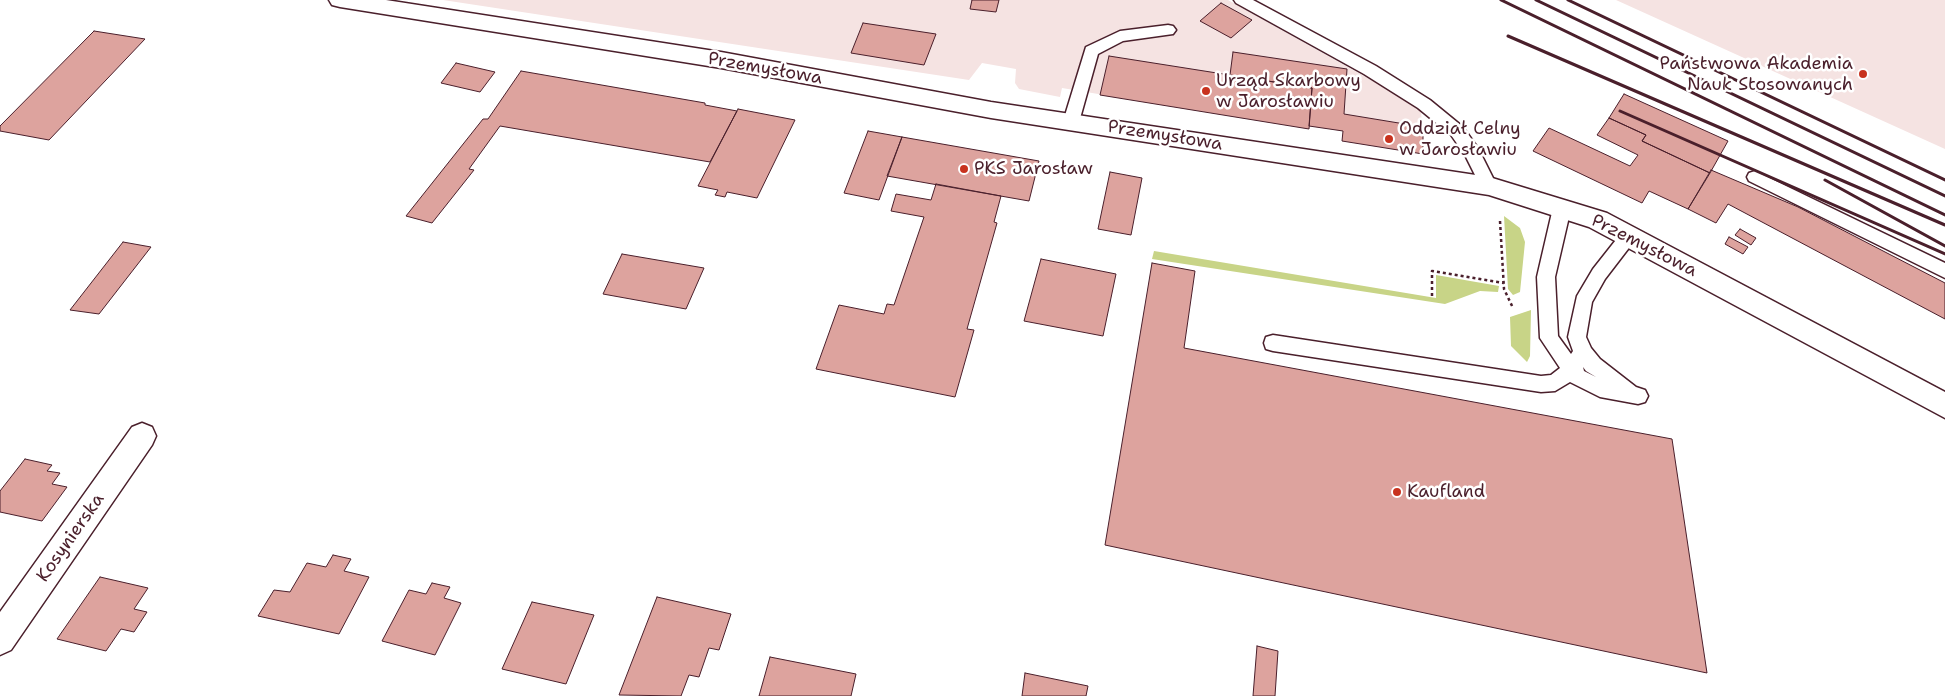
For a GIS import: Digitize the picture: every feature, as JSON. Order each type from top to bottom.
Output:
[{"type":"street","name":"Przemysłowa","points":[[340,0],[721,60],[991,110],[1489,186],[1598,220],[1945,406]]},
{"type":"street","name":"Kosynierska","points":[[0,639],[142,436]]},
{"type":"lane","points":[[1241,0],[1370,70],[1424,104],[1457,131],[1472,152],[1489,186]]},
{"type":"lane","points":[[1071,122],[1091,51],[1120,36],[1168,30]]},
{"type":"lane","points":[[1755,177],[1945,271]]},
{"type":"lane","points":[[1562,208],[1546,277],[1550,338],[1577,377],[1600,389],[1638,396],[1614,382],[1582,352],[1576,337],[1584,301],[1598,274],[1629,236]]},
{"type":"lane","points":[[1273,343],[1541,384],[1555,383],[1571,370],[1582,352]]},
{"type":"path","points":[[1500,219],[1504,290],[1513,308]]},
{"type":"path","points":[[1432,296],[1432,271],[1504,283]]},
{"type":"shaded area","points":[[443,0],[1228,0],[1421,108],[1423,154],[1342,141],[1343,131],[1309,126],[1309,129],[1062,88],[1060,97],[1019,89],[1015,83],[1016,69],[982,63],[969,80]]},
{"type":"shaded area","name":"Państwowa Akademia Nauk Stosowanych","points":[[1616,0],[1945,0],[1945,149]]},
{"type":"green space","points":[[1504,216],[1520,228],[1525,242],[1520,292],[1513,295],[1508,289]]},
{"type":"green space","points":[[1154,251],[1436,298],[1436,275],[1499,286],[1498,292],[1480,291],[1445,304],[1152,259]]},
{"type":"green space","points":[[1531,310],[1530,356],[1527,362],[1511,346],[1510,317]]},
{"type":"building","points":[[972,0],[999,0],[996,12],[970,9]]},
{"type":"building","points":[[1221,3],[1252,20],[1231,38],[1200,21]]},
{"type":"building","points":[[863,23],[936,34],[924,65],[851,53]]},
{"type":"building","points":[[94,31],[145,39],[49,140],[0,131],[0,126]]},
{"type":"building","points":[[1233,52],[1347,69],[1344,114],[1423,127],[1423,154],[1342,141],[1343,131],[1309,126],[1312,88],[1230,75]]},
{"type":"building","name":"Urząd Skarbowy w Jarosławiu","points":[[1109,56],[1312,88],[1309,129],[1100,95]]},
{"type":"building","points":[[456,63],[495,72],[480,92],[441,83]]},
{"type":"building","points":[[521,71],[705,103],[705,105],[737,111],[710,162],[500,126],[469,169],[474,170],[432,223],[406,216],[483,119],[488,119]]},
{"type":"building","points":[[1624,94],[1728,141],[1710,173],[1642,141],[1646,135],[1609,118]]},
{"type":"building","points":[[738,109],[795,120],[757,198],[727,192],[725,197],[715,195],[718,190],[698,186]]},
{"type":"building","points":[[1609,118],[1646,135],[1642,141],[1710,173],[1688,209],[1649,191],[1642,203],[1533,151],[1549,128],[1630,166],[1638,155],[1597,135]]},
{"type":"building","points":[[868,131],[902,137],[879,200],[844,193]]},
{"type":"building","name":"PKS Jarosław","points":[[902,137],[1039,161],[1029,201],[887,176]]},
{"type":"building","points":[[1711,170],[1798,207],[1945,283],[1945,319],[1728,204],[1716,223],[1688,209]]},
{"type":"building","points":[[1110,172],[1142,178],[1131,235],[1098,229]]},
{"type":"building","points":[[936,184],[1001,196],[994,222],[997,223],[967,329],[974,330],[955,397],[816,369],[839,305],[884,314],[887,304],[894,305],[924,217],[891,211],[896,194],[931,200]]},
{"type":"building","points":[[1740,229],[1756,238],[1751,245],[1735,235]]},
{"type":"building","points":[[1729,237],[1748,247],[1743,254],[1725,244]]},
{"type":"building","points":[[123,242],[151,247],[99,314],[70,310]]},
{"type":"building","points":[[622,254],[704,268],[686,309],[603,294]]},
{"type":"building","points":[[1041,259],[1116,274],[1103,336],[1024,321]]},
{"type":"building","name":"Kaufland","points":[[1152,263],[1195,271],[1184,348],[1672,439],[1707,673],[1105,545]]},
{"type":"building","points":[[25,459],[52,465],[47,471],[60,473],[52,484],[67,487],[42,521],[0,512],[0,491]]},
{"type":"building","points":[[333,555],[351,559],[344,571],[369,577],[339,634],[258,616],[274,590],[290,592],[307,563],[326,567]]},
{"type":"building","points":[[100,577],[148,588],[134,609],[147,612],[134,632],[121,629],[106,651],[57,639]]},
{"type":"building","points":[[432,583],[450,587],[444,598],[461,603],[435,655],[382,641],[409,590],[426,594]]},
{"type":"building","points":[[657,597],[731,614],[719,650],[709,648],[699,677],[689,675],[681,696],[619,695]]},
{"type":"building","points":[[532,602],[594,615],[566,684],[502,669]]},
{"type":"building","points":[[1257,646],[1278,651],[1275,696],[1253,696]]},
{"type":"building","points":[[770,657],[856,674],[851,696],[759,696]]},
{"type":"building","points":[[1025,673],[1088,686],[1086,696],[1022,696]]},
{"type":"railway","points":[[1501,0],[1945,215]]},
{"type":"railway","points":[[1536,0],[1945,196]]},
{"type":"railway","points":[[1568,0],[1945,180]]},
{"type":"railway","points":[[1508,36],[1945,225]]},
{"type":"railway","points":[[1620,111],[1945,254]]},
{"type":"railway","points":[[1825,180],[1945,246]]},
{"type":"place","name":"Państwowa Akademia Nauk Stosowanych","points":[[1863,74]]},
{"type":"place","name":"Urząd Skarbowy w Jarosławiu","points":[[1206,91]]},
{"type":"place","name":"Oddział Celny w Jarosławiu","points":[[1389,139]]},
{"type":"place","name":"PKS Jarosław","points":[[964,169]]},
{"type":"place","name":"Kaufland","points":[[1397,492]]}]
